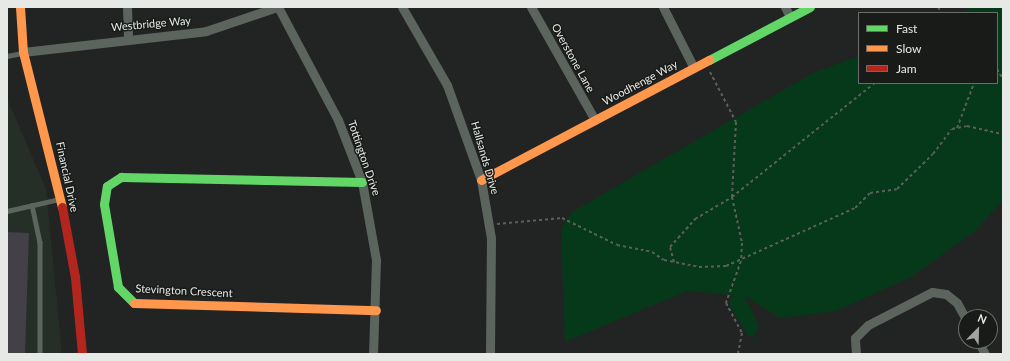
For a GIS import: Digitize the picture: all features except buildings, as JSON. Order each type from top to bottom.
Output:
[{"type":"street","name":"Financial Drive","points":[[20,7],[23,52],[60,199],[75,277],[82,354]]},
{"type":"street","points":[[127,7],[128,38]]},
{"type":"street","name":"Westbridge Way","points":[[23,52],[128,38],[206,31],[278,7]]},
{"type":"street","name":"Tottington Drive","points":[[278,7],[338,120],[362,182],[374,237],[376,310],[373,354]]},
{"type":"street","name":"Hallsands Drive","points":[[402,7],[447,85],[481,180],[489,225],[490,354]]},
{"type":"street","name":"Overstone Lane","points":[[531,7],[594,120]]},
{"type":"street","points":[[663,7],[694,68]]},
{"type":"street","points":[[785,7],[790,18]]},
{"type":"street","name":"Woodhenge Way","points":[[481,180],[810,7]]},
{"type":"street","name":"Stevington Crescent","points":[[362,182],[121,177],[107,186],[104,204],[118,287],[134,303],[376,310]]},
{"type":"street","points":[[856,354],[855,338],[868,325],[932,292],[946,294],[957,303],[960,309]]},
{"type":"lane","points":[[7,56],[23,52]]},
{"type":"lane","points":[[7,211],[60,199]]},
{"type":"lane","points":[[32,205],[40,242],[40,354]]},
{"type":"path","points":[[705,62],[736,122],[732,197],[742,242],[741,261],[726,303],[742,333],[738,354]]},
{"type":"path","points":[[674,262],[670,247],[695,218],[732,197],[874,84]]},
{"type":"path","points":[[957,128],[974,84]]},
{"type":"path","points":[[489,225],[562,218],[618,245],[652,252],[674,262],[699,267],[726,266],[741,261],[855,208],[870,193],[897,189],[934,154],[952,129],[967,126],[1003,134]]},
{"type":"shaded area","points":[[7,98],[46,189],[62,354],[7,354]]},
{"type":"green space","points":[[973,7],[1003,7],[1003,200],[975,231],[911,277],[836,311],[780,318],[745,296],[759,327],[753,337],[748,336],[730,306],[730,299],[735,295],[687,291],[565,342],[561,229],[572,212],[813,73],[858,56],[858,84],[998,84],[998,12],[962,12]]},
{"type":"traffic: fast","points":[[709,60],[810,7]]},
{"type":"traffic: fast","points":[[134,303],[118,287],[104,204],[107,186],[121,177],[362,182]]},
{"type":"traffic: slow","points":[[20,7],[23,52],[62,207]]},
{"type":"traffic: slow","points":[[481,180],[709,60]]},
{"type":"traffic: slow","points":[[134,303],[376,310]]},
{"type":"traffic: jam","points":[[62,207],[75,277],[82,354]]}]
